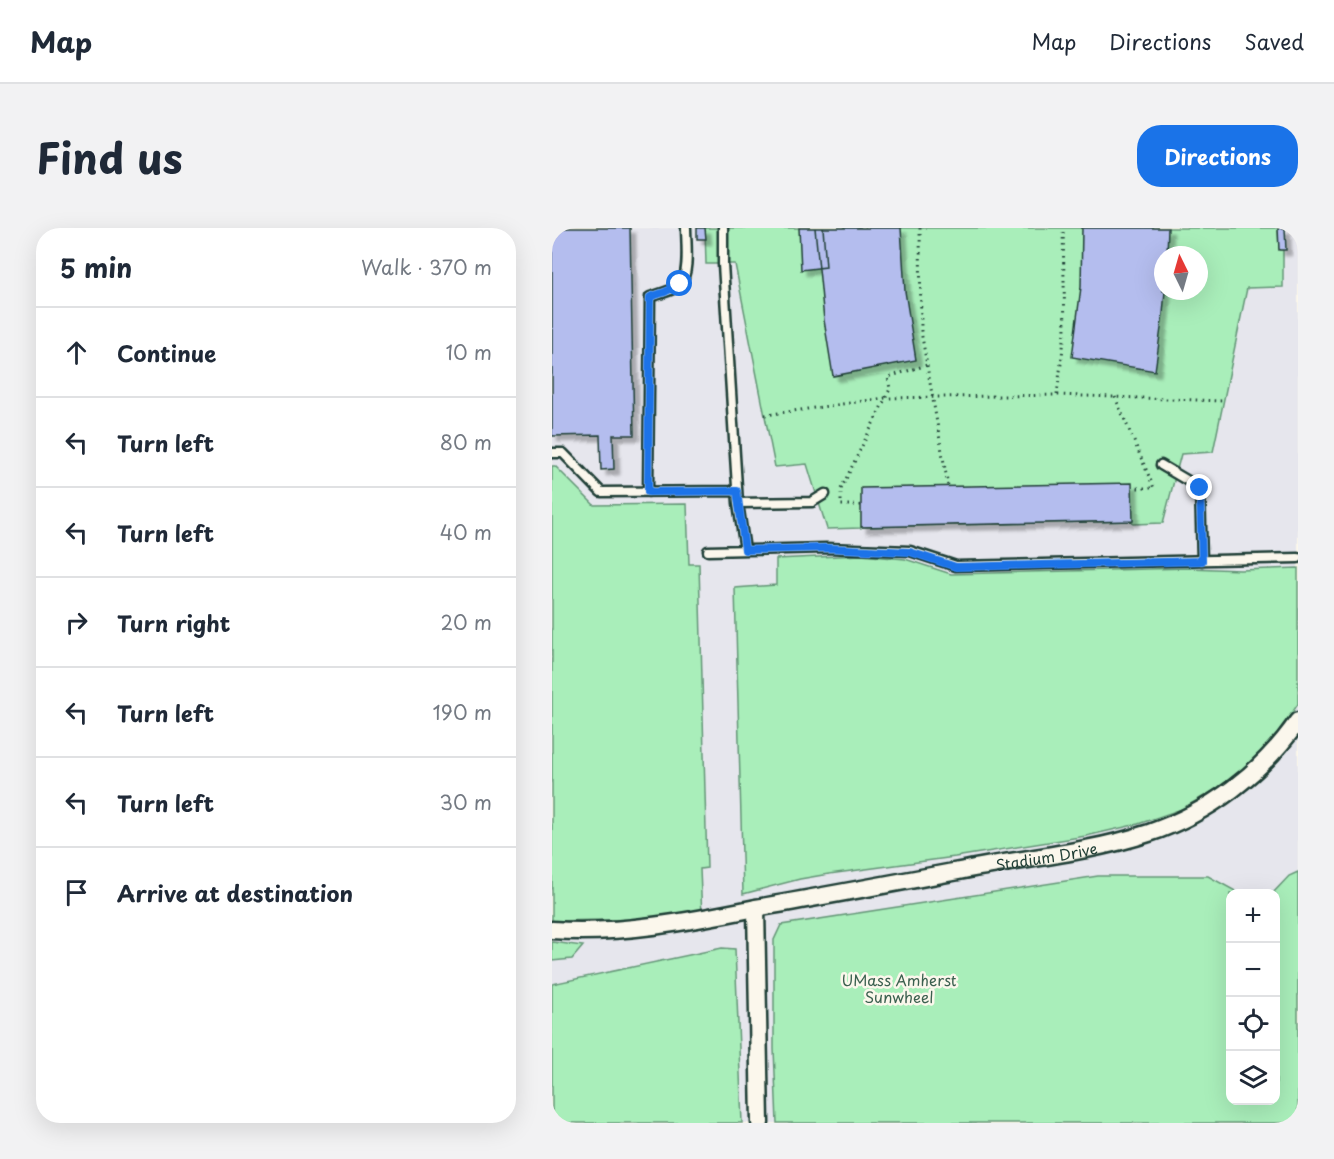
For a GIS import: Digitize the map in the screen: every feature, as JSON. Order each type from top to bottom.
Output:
[{"type":"street","name":"Stadium Drive","points":[[552,930],[588,932],[617,930],[711,916],[1092,848],[1149,833],[1191,816],[1228,794],[1265,761],[1298,721]]},
{"type":"street","points":[[756,908],[760,1123]]},
{"type":"lane","points":[[648,492],[650,297],[680,284],[686,273],[686,228]]},
{"type":"lane","points":[[723,228],[723,264],[737,491],[745,550]]},
{"type":"lane","points":[[552,453],[563,453],[601,492],[737,491]]},
{"type":"lane","points":[[1161,465],[1200,488],[1202,561]]},
{"type":"lane","points":[[738,503],[812,502],[825,494]]},
{"type":"lane","points":[[708,551],[826,548],[910,552],[956,567],[1298,558]]},
{"type":"path","points":[[920,228],[921,331],[948,486]]},
{"type":"path","points":[[1057,395],[1065,332],[1063,228]]},
{"type":"path","points":[[861,505],[841,505],[841,489],[890,389],[888,377],[927,366]]},
{"type":"path","points":[[765,415],[885,398],[1057,395],[1224,401]]},
{"type":"path","points":[[1114,397],[1154,488],[1132,488]]},
{"type":"shaded area","points":[[552,228],[1298,228],[1298,1123],[552,1123]]},
{"type":"green space","points":[[705,228],[1278,228],[1279,249],[1283,250],[1283,287],[1247,288],[1213,452],[1181,454],[1163,523],[1133,524],[1132,521],[827,529],[807,464],[775,467],[735,264],[706,264]]},
{"type":"green space","points":[[552,466],[555,466],[594,505],[687,504],[689,564],[699,564],[707,868],[700,869],[702,918],[552,921]]},
{"type":"green space","points":[[861,555],[905,559],[951,574],[1190,568],[1240,570],[1298,568],[1298,704],[1277,735],[1248,765],[1218,788],[1182,809],[1138,824],[1086,836],[829,874],[743,894],[735,588],[776,585],[776,559]]},
{"type":"green space","name":"UMass Amherst Sunwheel","points":[[1298,872],[1298,1123],[777,1123],[774,940],[781,925],[1098,876],[1208,876],[1232,889],[1226,889],[1226,1105],[1280,1105],[1280,889],[1277,889],[1289,876]]},
{"type":"green space","points":[[552,942],[583,946],[572,959],[552,961]]},
{"type":"green space","points":[[722,948],[735,949],[742,1123],[552,1123],[552,984]]},
{"type":"building","points":[[552,228],[630,228],[634,435],[613,435],[614,469],[601,470],[600,435],[552,436]]},
{"type":"building","points":[[697,228],[705,228],[706,239],[697,239]]},
{"type":"building","points":[[799,228],[823,228],[826,267],[801,270]]},
{"type":"building","points":[[815,228],[901,228],[905,291],[916,360],[833,376],[824,320]]},
{"type":"building","points":[[1082,228],[1168,228],[1167,246],[1154,246],[1154,300],[1164,300],[1155,371],[1072,357],[1081,287]]},
{"type":"building","points":[[1278,228],[1285,228],[1286,250],[1279,250]]},
{"type":"building","points":[[1132,483],[1133,521],[861,527],[861,488]]},
{"type":"route","points":[[680,284],[650,297],[648,492],[737,491],[745,550],[826,548],[910,552],[956,567],[1202,561],[1200,488]]}]
